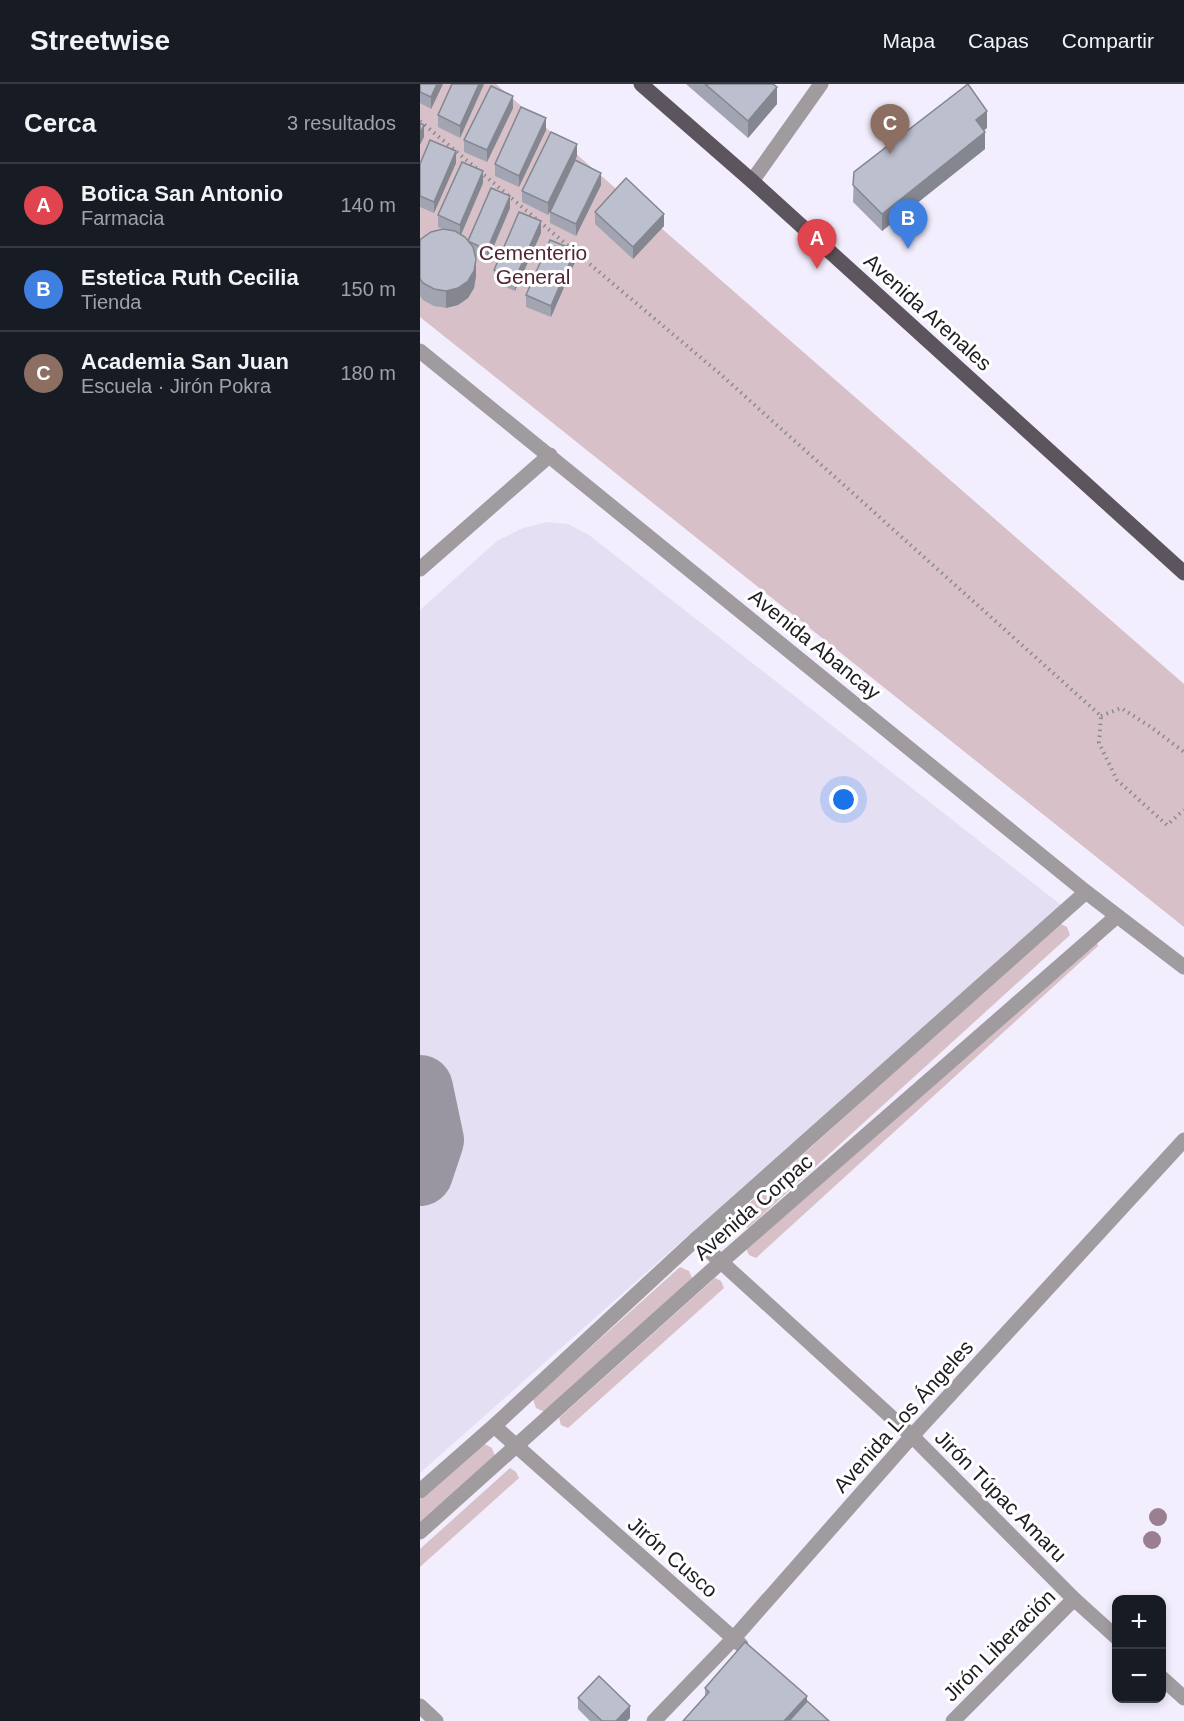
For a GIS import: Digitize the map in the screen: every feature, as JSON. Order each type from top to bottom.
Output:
[{"type":"main road","name":"Avenida Arenales","points":[[641,84],[752,181],[1184,573]]},
{"type":"street","points":[[752,181],[821,84]]},
{"type":"street","name":"Avenida Abancay","points":[[420,351],[1086,892],[1184,967]]},
{"type":"street","points":[[420,569],[550,455]]},
{"type":"street","name":"Avenida Corpac","points":[[420,1491],[494,1426],[696,1239],[1086,892]]},
{"type":"street","name":"Avenida Corpac","points":[[420,1532],[721,1262],[1117,916]]},
{"type":"street","name":"Avenida Los Ángeles","points":[[654,1721],[734,1638],[912,1436],[1184,1140]]},
{"type":"street","name":"Jirón Túpac Amaru","points":[[696,1239],[912,1436],[1074,1599],[1112,1633]]},
{"type":"street","name":"Jirón Cusco","points":[[494,1426],[750,1653]]},
{"type":"street","name":"Jirón Liberación","points":[[953,1721],[1074,1599]]},
{"type":"street","points":[[1166,1682],[1184,1698]]},
{"type":"street","points":[[420,1706],[436,1721]]},
{"type":"path","points":[[420,121],[719,373],[1101,716]]},
{"type":"path","points":[[1101,716],[1122,708],[1184,752]]},
{"type":"path","points":[[1101,716],[1099,743],[1117,780],[1167,825],[1184,810]]},
{"type":"shaded area","points":[[547,522],[568,524],[589,535],[1061,905],[420,1473],[420,610],[497,541],[523,528]]},
{"type":"green space","name":"Cementerio General","points":[[420,84],[496,84],[1184,684],[1184,927],[420,317]]},
{"type":"green space","points":[[1059,923],[1067,927],[1070,935],[748,1228],[739,1224],[736,1215]]},
{"type":"green space","points":[[1097,942],[1098,946],[756,1258],[749,1255],[746,1248]]},
{"type":"green space","points":[[680,1267],[689,1271],[693,1280],[545,1412],[536,1408],[533,1399]]},
{"type":"green space","points":[[715,1278],[721,1281],[724,1288],[568,1428],[561,1425],[559,1418]]},
{"type":"green space","points":[[483,1443],[492,1448],[495,1456],[420,1524],[420,1500]]},
{"type":"green space","points":[[510,1468],[519,1478],[420,1567],[420,1549]]},
{"type":"building","points":[[420,84],[437,84],[431,97],[420,92]]},
{"type":"building","points":[[452,84],[479,84],[460,126],[438,115]]},
{"type":"building","points":[[705,84],[773,84],[777,87],[748,121]]},
{"type":"building","points":[[968,84],[987,111],[976,120],[985,132],[882,214],[853,185],[854,172]]},
{"type":"building","points":[[491,86],[513,96],[487,150],[464,140]]},
{"type":"building","points":[[521,107],[546,118],[519,176],[495,164]]},
{"type":"building","points":[[551,132],[577,144],[548,203],[522,191]]},
{"type":"building","points":[[430,140],[456,151],[434,202],[420,196],[420,164]]},
{"type":"building","points":[[575,160],[601,173],[576,224],[550,212]]},
{"type":"building","points":[[462,162],[483,171],[460,225],[438,215]]},
{"type":"building","points":[[626,178],[664,214],[633,247],[595,212]]},
{"type":"building","points":[[491,188],[510,196],[487,250],[468,241]]},
{"type":"building","points":[[519,212],[541,221],[515,279],[494,270]]},
{"type":"building","points":[[443,229],[455,231],[465,237],[473,247],[476,259],[474,271],[468,281],[458,288],[446,291],[434,289],[420,279],[420,241],[431,232]]},
{"type":"building","points":[[550,240],[575,250],[551,306],[526,295]]},
{"type":"building","points":[[745,1642],[807,1696],[784,1721],[683,1721],[709,1692],[705,1688]]},
{"type":"building","points":[[599,1676],[630,1706],[616,1721],[602,1721],[578,1698]]},
{"type":"building","points":[[807,1701],[829,1721],[789,1721]]},
{"type":"taxiway","points":[[420,1088],[431,1140],[420,1173]]},
{"type":"place","name":"Academia San Juan","points":[[890,154]]},
{"type":"place","name":"Estetica Ruth Cecilia","points":[[908,249]]},
{"type":"place","name":"Botica San Antonio","points":[[817,269]]}]
